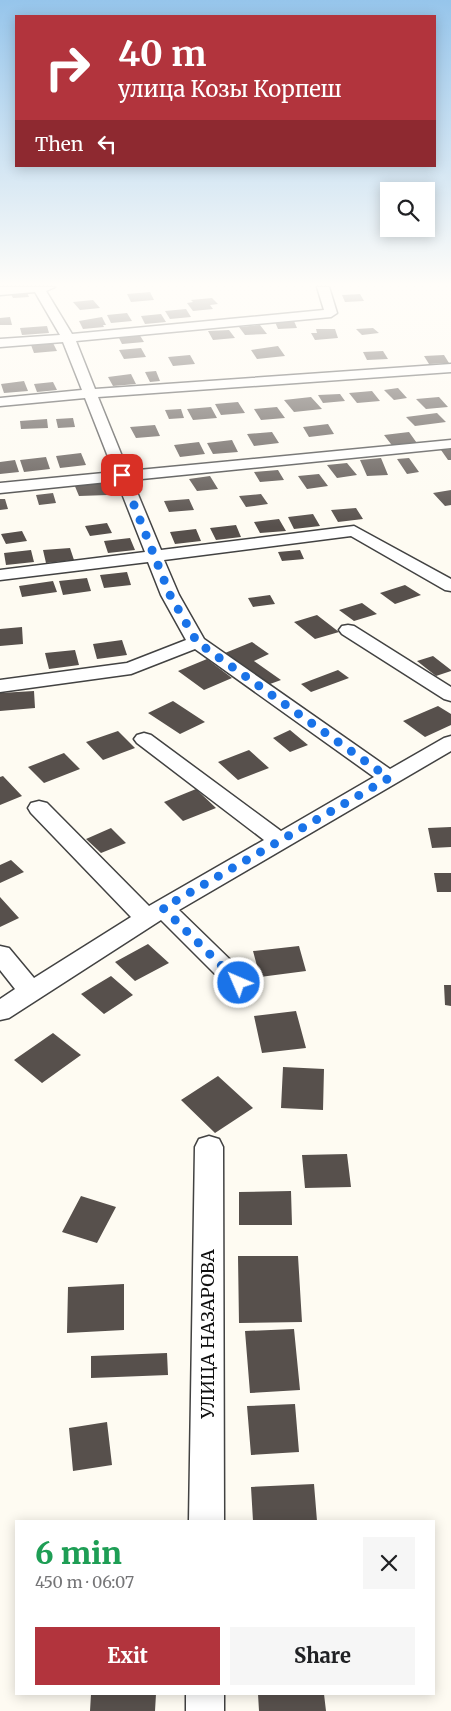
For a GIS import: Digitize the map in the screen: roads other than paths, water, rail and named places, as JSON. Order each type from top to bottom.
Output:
[{"type":"street","points":[[80,367],[170,595],[197,642],[389,778]]},
{"type":"street","points":[[0,402],[90,393],[451,368]]},
{"type":"street","points":[[0,488],[451,444]]},
{"type":"street","points":[[0,575],[354,531],[451,586]]},
{"type":"street","points":[[348,630],[451,695]]},
{"type":"street","points":[[0,686],[131,668],[197,642]]},
{"type":"street","points":[[144,739],[280,841]]},
{"type":"street","points":[[0,1011],[155,913],[451,742]]},
{"type":"street","points":[[39,808],[155,913],[239,983]]},
{"type":"street","points":[[0,954],[30,992]]},
{"type":"street","name":"УЛИЦА НАЗАРОВА","points":[[206,1520],[209,1147]]},
{"type":"street","points":[[205,1695],[205,1711]]}]
